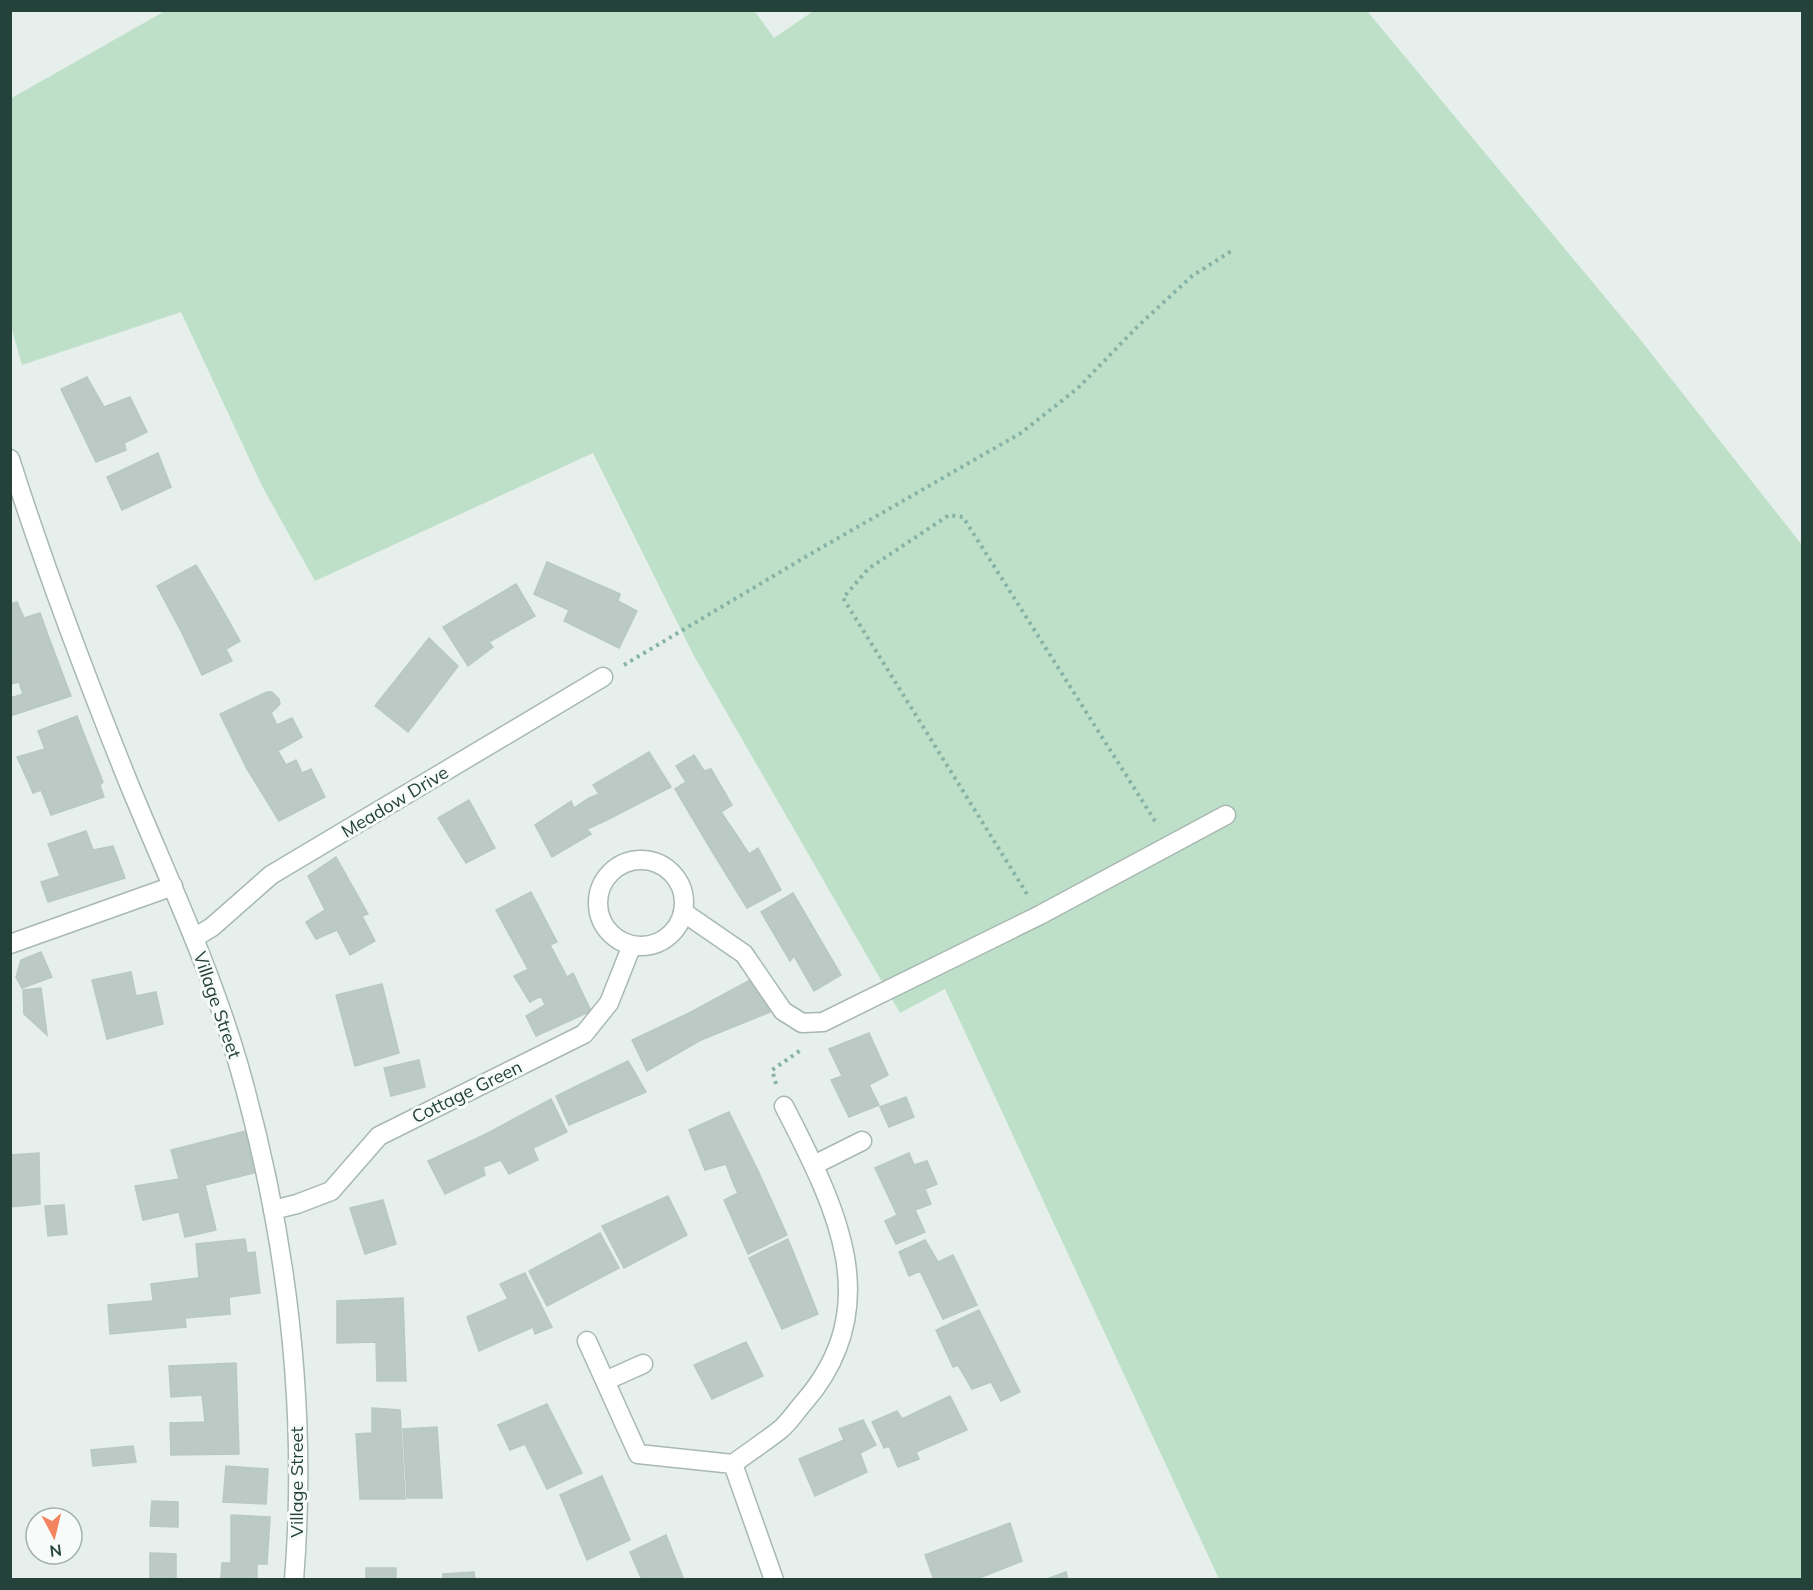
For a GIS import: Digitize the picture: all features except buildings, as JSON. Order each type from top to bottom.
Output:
[{"type":"street","name":"Village Street","points":[[10,459],[36,540],[83,666],[194,938],[237,1061],[263,1159],[284,1269],[293,1350],[298,1444],[297,1547],[294,1580]]},
{"type":"street","name":"Meadow Drive","points":[[194,938],[212,927],[271,875],[603,677]]},
{"type":"street","points":[[683,912],[744,954],[783,1011],[802,1023],[822,1022],[1040,915],[1226,815]]},
{"type":"street","points":[[631,860],[646,860],[660,863],[672,872],[680,884],[684,898],[683,912],[678,925],[670,935],[645,946],[632,945],[618,940],[607,930],[600,918],[597,903],[600,888],[607,876],[618,866],[631,860]]},
{"type":"street","points":[[10,944],[173,886]]},
{"type":"street","name":"Cottage Green","points":[[273,1210],[332,1191],[379,1136],[584,1034],[609,1003],[632,945]]},
{"type":"street","points":[[587,1341],[638,1454],[733,1464],[782,1428],[822,1381],[835,1357],[842,1335],[849,1305],[849,1277],[835,1216],[814,1165],[784,1106]]},
{"type":"street","points":[[814,1165],[862,1141]]},
{"type":"street","points":[[605,1381],[643,1364]]},
{"type":"street","points":[[733,1464],[774,1580]]},
{"type":"path","points":[[603,677],[807,556],[1021,434],[1078,388],[1138,326],[1192,276],[1233,250]]},
{"type":"path","points":[[1040,915],[843,598],[868,569],[949,515],[963,517],[1155,821],[1182,840]]},
{"type":"path","points":[[784,1106],[772,1070],[813,1041],[822,1022]]},
{"type":"green space","points":[[754,10],[774,38],[815,10],[1367,11],[1639,338],[1802,545],[1802,1579],[1219,1579],[945,989],[900,1013],[694,656],[593,453],[315,581],[262,486],[181,312],[22,365],[10,323],[10,99],[165,11]]}]
